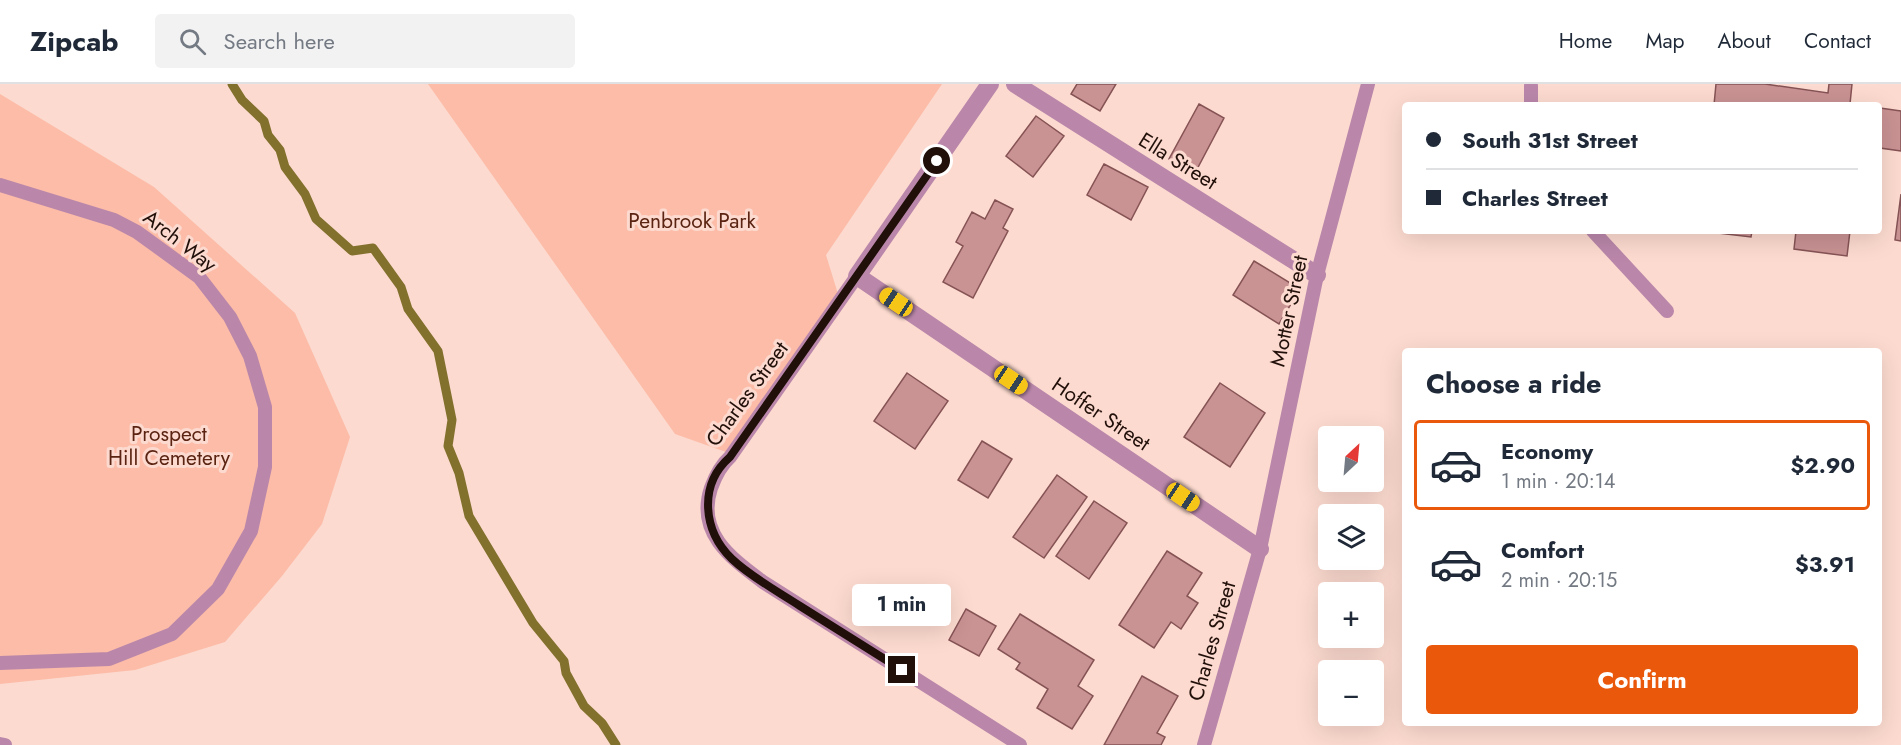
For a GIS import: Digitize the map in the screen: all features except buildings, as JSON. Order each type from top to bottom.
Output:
[{"type":"street","points":[[857,276],[990,84]]},
{"type":"street","name":"Ella Street","points":[[1015,84],[1317,275]]},
{"type":"street","name":"Hoffer Street","points":[[857,276],[1260,549]]},
{"type":"lane","name":"Motter Street","points":[[1260,549],[1317,275],[1368,84]]},
{"type":"lane","points":[[1530,85],[1531,102]]},
{"type":"lane","name":"Arch Way","points":[[0,185],[114,220],[137,232],[199,277],[230,316],[250,356],[265,407],[265,467],[251,531],[218,589],[172,634],[108,659],[0,663]]},
{"type":"lane","points":[[1596,234],[1667,311]]},
{"type":"lane","name":"Charles Street","points":[[857,276],[730,457],[723,463],[706,505],[710,529],[730,558],[763,582],[1020,745]]},
{"type":"lane","name":"Charles Street","points":[[1204,745],[1260,549]]},
{"type":"lane","points":[[0,744],[4,745]]},
{"type":"green space","name":"Penbrook Park","points":[[428,84],[942,84],[826,255],[838,294],[726,452],[675,434]]},
{"type":"green space","name":"Prospect Hill Cemetery","points":[[0,94],[154,187],[295,313],[350,437],[322,524],[282,576],[225,642],[135,670],[0,684]]},
{"type":"waterway","points":[[232,84],[242,100],[264,121],[268,135],[280,150],[285,167],[305,194],[316,219],[352,251],[373,248],[401,287],[408,309],[438,351],[452,420],[448,446],[459,473],[469,516],[533,623],[564,661],[566,673],[584,706],[602,723],[616,745]]},
{"type":"route","points":[[902,670],[763,582],[730,558],[710,529],[706,505],[712,485],[723,463],[730,457],[937,161]]}]
